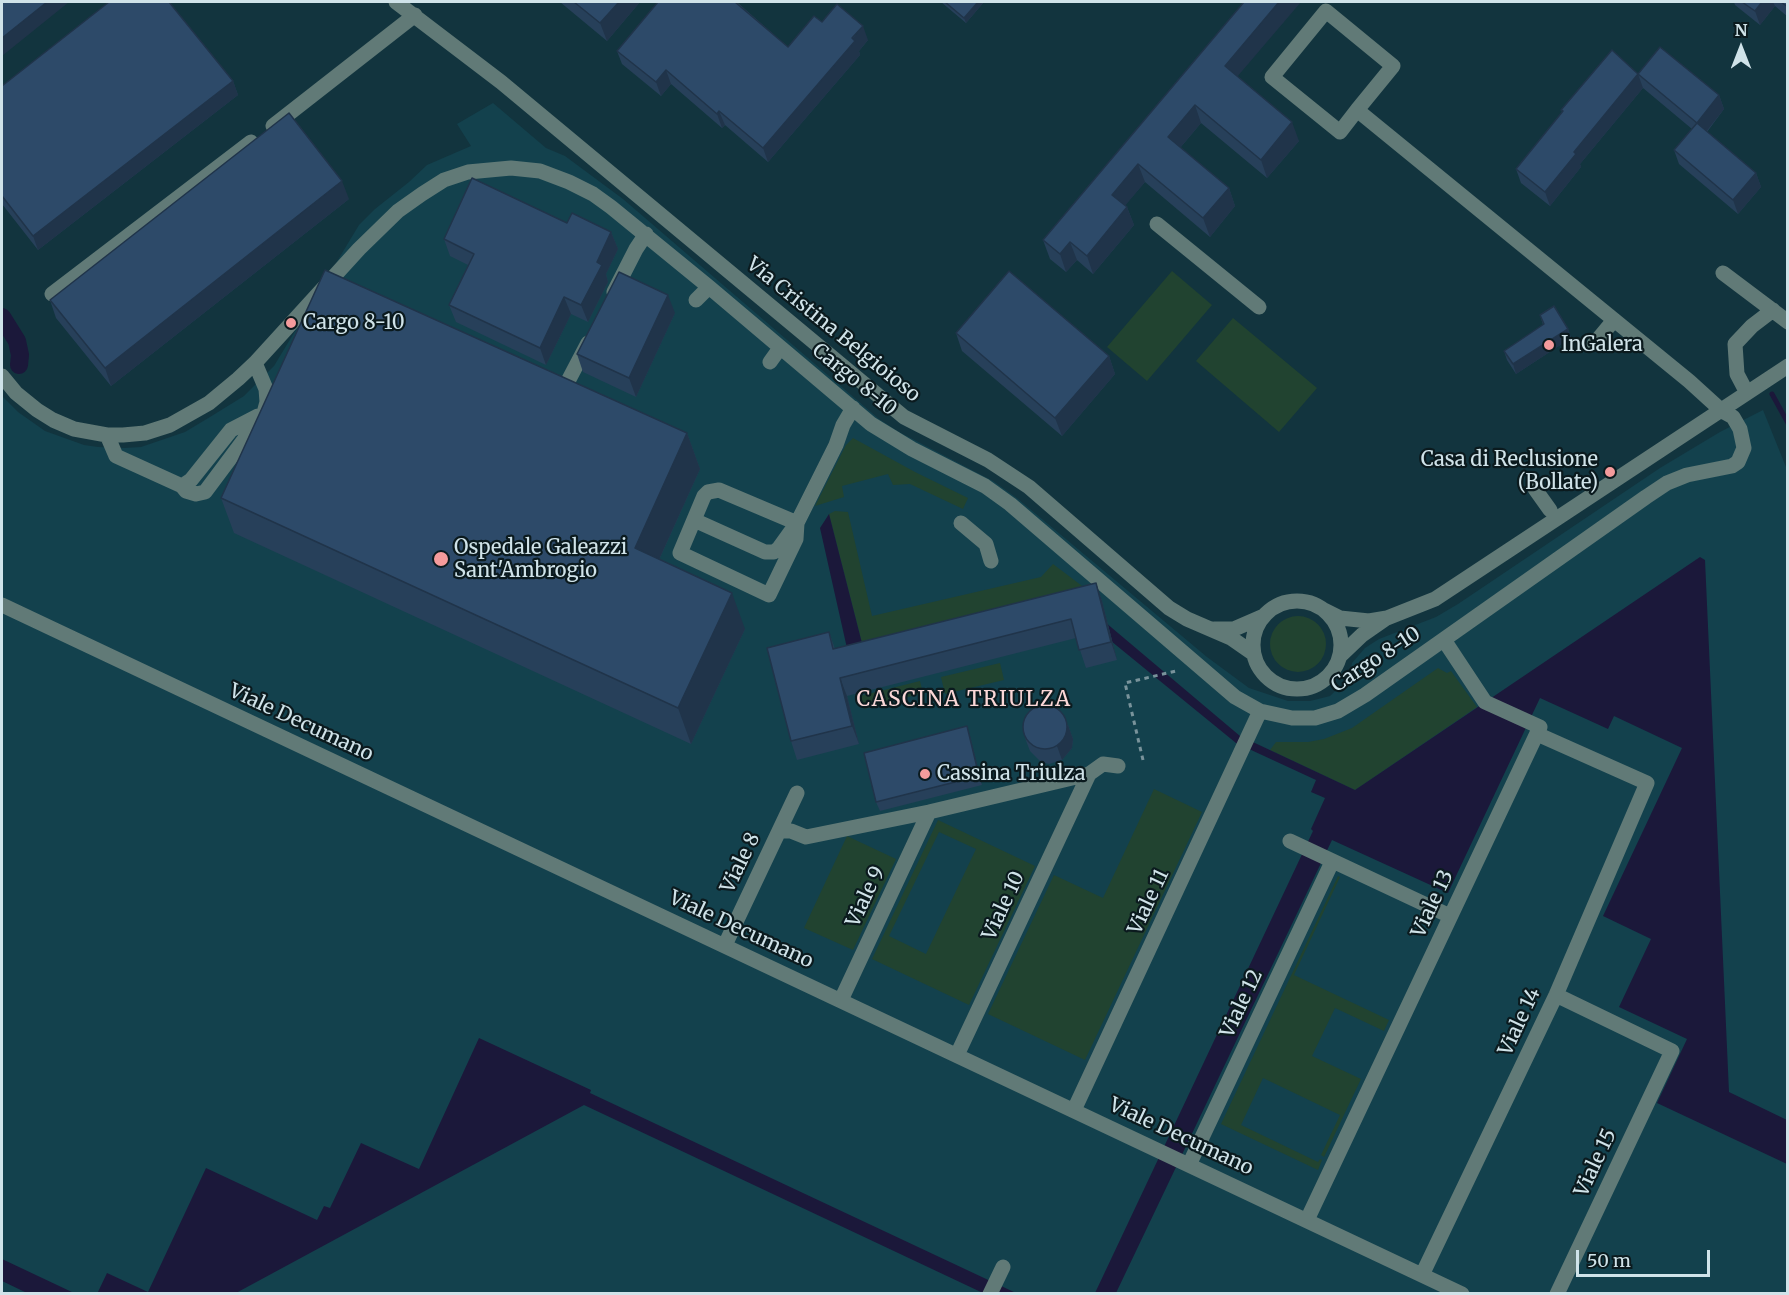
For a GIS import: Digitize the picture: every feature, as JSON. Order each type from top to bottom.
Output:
[{"type":"street","name":"Via Cristina Belgioioso","points":[[396,2],[501,82],[881,400],[904,417],[988,460],[1029,487],[1169,608],[1186,619],[1232,638],[1254,654]]},
{"type":"street","points":[[1326,11],[1393,66],[1357,110],[1340,132],[1272,77],[1326,11]]},
{"type":"street","points":[[52,294],[415,15]]},
{"type":"street","points":[[1357,110],[1722,411]]},
{"type":"street","name":"Cargo 8-10","points":[[2,376],[16,393],[53,420],[74,429],[107,435],[145,433],[170,425],[209,403],[255,363],[359,249],[398,211],[444,180],[477,170],[511,168],[540,171],[593,194],[646,234],[780,348],[889,436],[985,486],[1010,504],[1235,697],[1260,711],[1292,718],[1315,718],[1338,711],[1365,695],[1667,483],[1687,475],[1732,466],[1738,462],[1744,448],[1740,429],[1733,417],[1722,411]]},
{"type":"street","points":[[1158,224],[1259,307]]},
{"type":"street","points":[[609,301],[646,234]]},
{"type":"street","points":[[1723,273],[1788,322]]},
{"type":"street","points":[[336,275],[348,286]]},
{"type":"street","points":[[696,300],[709,287]]},
{"type":"street","points":[[1747,393],[1737,374],[1735,344],[1773,310]]},
{"type":"street","points":[[1594,344],[1614,320]]},
{"type":"street","points":[[566,385],[593,333]]},
{"type":"street","points":[[770,362],[780,348]]},
{"type":"street","points":[[107,435],[116,456],[182,486],[190,480],[231,430],[264,413],[267,402],[266,389],[255,363]]},
{"type":"street","points":[[1387,618],[1355,621],[1340,618],[1312,604],[1299,601],[1286,603],[1274,608],[1264,616],[1253,640],[1254,654],[1259,668],[1269,679],[1282,687],[1297,689],[1312,687],[1325,680],[1335,669],[1341,655],[1362,635],[1387,618],[1435,599],[1788,366]]},
{"type":"street","points":[[694,520],[765,552],[774,552],[797,523],[853,408]]},
{"type":"street","points":[[1535,489],[1550,510]]},
{"type":"street","points":[[720,490],[797,523],[796,539],[769,595],[680,553],[706,494],[720,490]]},
{"type":"street","points":[[961,523],[986,544],[991,561]]},
{"type":"street","name":"Viale Decumano","points":[[2,604],[1462,1293]]},
{"type":"street","points":[[1324,610],[1339,630],[1341,655]]},
{"type":"street","name":"Via Cristina Belgioioso","points":[[1211,629],[1234,629],[1264,616]]},
{"type":"street","points":[[1444,640],[1485,702],[1540,727],[1536,734]]},
{"type":"street","name":"Viale 11","points":[[1074,1110],[1260,711]]},
{"type":"street","name":"Viale 14","points":[[1422,1275],[1556,995],[1647,783],[1536,734]]},
{"type":"street","name":"Viale 13","points":[[1307,1220],[1536,734]]},
{"type":"street","points":[[779,831],[791,831],[806,837],[928,812],[1089,774],[1103,764],[1118,766]]},
{"type":"street","name":"Viale 10","points":[[957,1055],[1089,774]]},
{"type":"street","name":"Viale 8","points":[[725,945],[797,793]]},
{"type":"street","name":"Viale 9","points":[[841,1000],[928,812]]},
{"type":"street","points":[[1290,841],[1450,916]]},
{"type":"street","name":"Viale 12","points":[[1190,1165],[1332,862]]},
{"type":"street","name":"Viale 15","points":[[1556,995],[1672,1051],[1557,1293]]},
{"type":"street","points":[[990,1293],[1003,1267]]},
{"type":"path","points":[[1143,760],[1125,683],[1176,671]]},
{"type":"shaded area","points":[[493,103],[546,148],[565,156],[623,199],[879,419],[899,432],[993,481],[1018,499],[1207,657],[1249,688],[1288,701],[1310,701],[1330,696],[1349,678],[1352,663],[1365,648],[1379,639],[1436,617],[1458,604],[1660,468],[1720,432],[1763,410],[1788,472],[1787,1293],[2,1293],[2,396],[18,412],[45,431],[84,445],[141,447],[185,432],[244,396],[274,366],[359,225],[427,165],[471,146],[457,124]]},
{"type":"shaded area","points":[[829,514],[864,651],[1086,606],[1240,736],[1355,790],[1700,557],[1705,560],[1729,1092],[1787,1120],[1787,1164],[1657,1103],[1687,1039],[1619,1007],[1651,939],[1603,916],[1682,748],[1614,716],[1608,729],[1540,698],[1448,893],[1332,840],[1116,1293],[1095,1293],[1313,831],[1311,829],[1325,798],[1311,792],[1316,780],[1236,743],[1073,610],[851,666],[820,528]]},
{"type":"shaded area","points":[[479,1038],[591,1090],[590,1093],[1016,1293],[983,1293],[584,1105],[236,1293],[97,1294],[107,1273],[148,1292],[206,1168],[317,1220],[324,1206],[330,1208],[361,1143],[419,1169]]},
{"type":"shaded area","points":[[2,1259],[74,1293],[27,1293],[2,1281]]},
{"type":"green space","points":[[1172,271],[1212,305],[1147,381],[1107,347]]},
{"type":"green space","points":[[1233,318],[1317,388],[1279,432],[1196,361]]},
{"type":"green space","points":[[853,438],[968,498],[963,509],[910,484],[893,485],[888,474],[842,486],[844,497],[815,506],[846,445]]},
{"type":"green space","points":[[835,511],[848,512],[872,616],[1041,577],[1053,564],[1102,601],[864,651],[829,514]]},
{"type":"green space","points":[[1298,616],[1309,618],[1318,624],[1324,633],[1326,644],[1324,655],[1318,664],[1309,670],[1298,672],[1287,670],[1278,664],[1272,655],[1270,644],[1272,633],[1278,624],[1287,618]]},
{"type":"green space","points":[[1000,663],[1004,680],[945,694],[941,677]]},
{"type":"green space","points":[[1438,668],[1447,673],[1451,671],[1477,707],[1355,790],[1270,750],[1276,742],[1308,742],[1324,739],[1352,728]]},
{"type":"green space","points":[[920,681],[923,693],[864,709],[860,696]]},
{"type":"green space","points":[[1154,789],[1202,812],[1085,1060],[988,1014],[1054,875],[1103,898]]},
{"type":"green space","points":[[938,820],[1035,866],[969,1005],[872,959]],"holes":[[[939,832],[976,849],[926,954],[889,936]]]},
{"type":"green space","points":[[847,836],[896,859],[853,950],[804,928]]},
{"type":"green space","points":[[1338,876],[1340,877],[1294,975],[1389,1020],[1384,1031],[1335,1008],[1312,1056],[1361,1079],[1324,1157],[1321,1155],[1340,1115],[1263,1078],[1241,1125],[1318,1162],[1322,1160],[1318,1170],[1221,1124]]},
{"type":"building","points":[[2,2],[47,2],[2,38]]},
{"type":"building","points":[[109,2],[169,2],[233,81],[33,236],[2,196],[2,86]]},
{"type":"building","points":[[574,2],[619,2],[600,23]]},
{"type":"building","points":[[658,2],[735,2],[788,47],[814,16],[822,22],[837,4],[863,26],[852,38],[855,41],[763,148],[719,111],[717,114],[666,70],[656,82],[617,51]]},
{"type":"building","points":[[945,2],[978,2],[964,18]]},
{"type":"building","points":[[1244,2],[1279,2],[1225,66],[1292,122],[1261,160],[1195,105],[1168,137],[1229,188],[1203,218],[1138,164],[1112,195],[1127,207],[1087,256],[1070,242],[1060,254],[1043,240]]},
{"type":"building","points":[[1742,2],[1762,2],[1755,11]]},
{"type":"building","points":[[1660,47],[1719,95],[1697,123],[1638,74]]},
{"type":"building","points":[[1612,50],[1638,74],[1574,152],[1576,154],[1545,192],[1516,169],[1563,111],[1561,110]]},
{"type":"building","points":[[289,113],[342,181],[105,368],[50,300]]},
{"type":"building","points":[[1697,123],[1756,173],[1733,200],[1674,150]]},
{"type":"building","points":[[472,178],[567,223],[572,213],[611,232],[597,262],[602,265],[581,305],[564,297],[540,348],[449,305],[474,254],[444,239]]},
{"type":"building","points":[[325,270],[687,433],[635,548],[732,593],[678,708],[221,498]]},
{"type":"building","points":[[1009,271],[1109,356],[1055,418],[956,333]]},
{"type":"building","points":[[619,272],[668,295],[629,378],[577,354]]},
{"type":"building","points":[[1554,306],[1568,329],[1513,364],[1504,351],[1544,324],[1540,315]]},
{"type":"building","points":[[1096,583],[1111,642],[1079,650],[1071,619],[840,678],[852,726],[791,741],[767,648],[829,632],[833,649]]},
{"type":"building","points":[[1045,705],[1061,711],[1067,727],[1061,743],[1045,749],[1029,743],[1023,727],[1029,711]]},
{"type":"building","name":"Cassina Triulza","points":[[967,726],[979,776],[876,802],[864,753]]},
{"type":"waterway","points":[[2,317],[17,341],[20,355],[19,365]]},
{"type":"waterway","points":[[1772,394],[1788,423]]},
{"type":"place","name":"Cargo 8-10","points":[[291,323]]},
{"type":"place","name":"InGalera","points":[[1549,345]]},
{"type":"place","name":"Casa di Reclusione (Bollate)","points":[[1610,472]]},
{"type":"place","name":"Ospedale Galeazzi Sant'Ambrogio","points":[[441,559]]},
{"type":"place","name":"Cassina Triulza","points":[[925,774]]},
{"type":"district","name":"CASCINA TRIULZA","points":[[964,700]]}]
